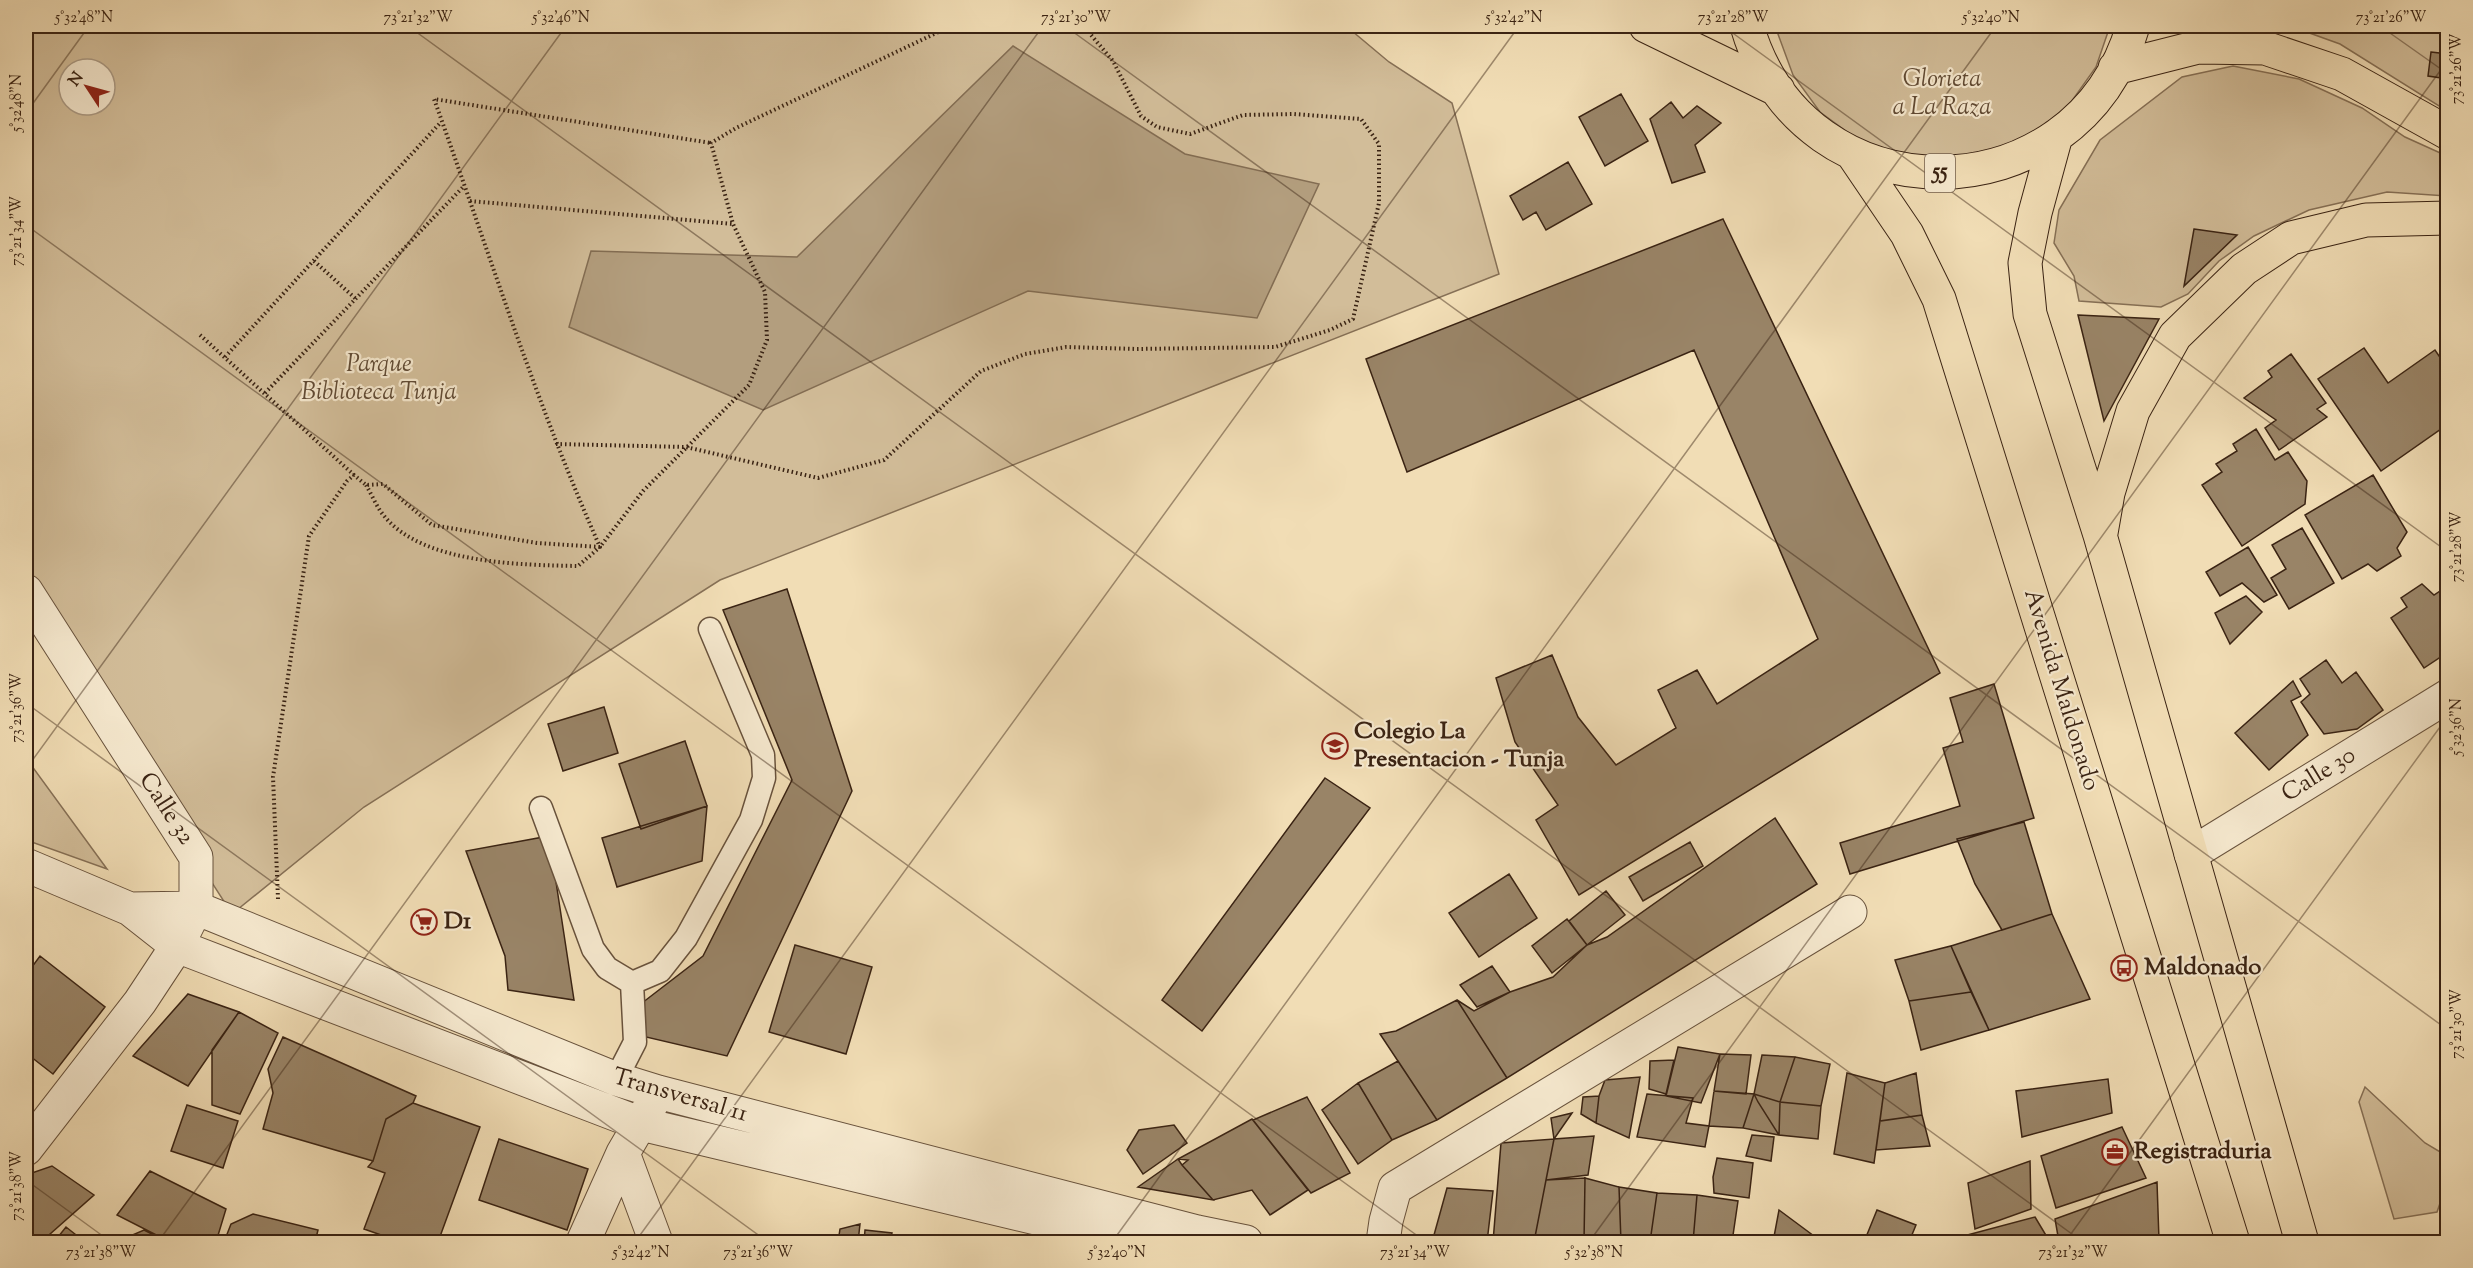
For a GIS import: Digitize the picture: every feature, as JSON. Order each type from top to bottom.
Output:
[{"type":"main road","points":[[1646,26],[1778,90]]},
{"type":"main road","name":"55","points":[[1747,26],[1762,66],[1778,90],[1799,115],[1824,137],[1852,153],[1881,165],[1911,172],[1941,173],[1972,170],[2001,163],[2030,152],[2056,136],[2079,116],[2099,93],[2115,68],[2133,26]]},
{"type":"main road","points":[[2115,68],[2198,47],[2265,48],[2342,74],[2448,133]]},
{"type":"main road","points":[[2056,136],[2035,213],[2025,263],[2030,314],[2100,535],[2302,1242]]},
{"type":"main road","name":"Avenida Maldonado","points":[[1852,153],[1907,234],[1939,299],[2233,1242]]},
{"type":"main road","points":[[2100,535],[2108,493],[2133,411],[2175,336],[2244,269],[2291,238],[2366,220],[2448,218]]},
{"type":"street","name":"Calle 32","points":[[26,591],[196,856],[196,908],[177,945],[140,1002],[26,1149]]},
{"type":"street","name":"Calle 30","points":[[2191,854],[2448,696]]},
{"type":"street","name":"Transversal 11","points":[[26,865],[130,909],[177,945],[641,1124],[1137,1242]]},
{"type":"street","name":"Transversal 11","points":[[130,909],[196,908],[616,1079],[658,1092],[1197,1232],[1246,1242]]},
{"type":"street","points":[[1383,1242],[1395,1188],[1850,912]]},
{"type":"street","points":[[583,1242],[623,1153],[658,1092]]},
{"type":"street","points":[[623,1153],[656,1242]]},
{"type":"lane","points":[[632,982],[660,971],[687,938],[751,820],[764,778],[763,755],[710,629]]},
{"type":"lane","points":[[541,808],[593,949],[607,968],[632,982]]},
{"type":"lane","points":[[616,1079],[635,1042],[632,982]]},
{"type":"path","points":[[600,547],[556,444],[434,99],[711,143],[736,128],[951,26]]},
{"type":"path","points":[[556,444],[686,447],[818,478],[884,460],[981,371],[1025,354],[1066,347],[1137,349],[1275,347],[1330,330],[1353,319],[1380,203],[1379,144],[1361,118],[1294,114],[1243,115],[1190,134],[1157,127],[1140,116],[1113,61],[1086,29],[1063,26],[1023,26]]},
{"type":"path","points":[[225,357],[442,121]]},
{"type":"path","points":[[200,335],[366,485],[385,518],[415,542],[442,554],[536,566],[578,566],[600,547],[644,491],[749,385],[767,340],[765,292],[733,224],[711,143]]},
{"type":"path","points":[[265,393],[464,186]]},
{"type":"path","points":[[470,201],[733,224]]},
{"type":"path","points":[[314,261],[356,299]]},
{"type":"path","points":[[280,942],[273,777],[309,536],[346,481],[354,475]]},
{"type":"path","points":[[366,485],[383,484],[432,525],[537,543],[600,547]]},
{"type":"green space","name":"Parque Biblioteca Tunja","points":[[26,26],[1346,26],[1389,62],[1452,103],[1499,274],[720,580],[364,807],[232,914],[26,593]]},
{"type":"green space","name":"Glorieta a La Raza","points":[[1775,26],[2110,26],[2096,67],[2069,105],[2033,135],[1991,154],[1899,157],[1857,139],[1820,112],[1793,75]]},
{"type":"green space","points":[[2172,26],[2231,26],[2215,28],[2186,38]]},
{"type":"green space","points":[[2290,26],[2447,26],[2447,111],[2340,44]]},
{"type":"green space","points":[[2233,66],[2299,79],[2362,108],[2405,137],[2447,156],[2447,196],[2387,192],[2309,210],[2254,236],[2219,261],[2188,294],[2161,307],[2079,301],[2074,276],[2054,243],[2059,210],[2100,140],[2182,77]]},
{"type":"green space","points":[[26,758],[107,869],[26,840]]},
{"type":"green space","points":[[2365,1087],[2425,1143],[2442,1153],[2447,1167],[2447,1183],[2437,1212],[2394,1219],[2359,1102]]},
{"type":"shaded area","points":[[1013,46],[1185,154],[1319,184],[1257,318],[1028,291],[763,410],[569,327],[591,251],[797,257]]},
{"type":"building","points":[[2431,52],[2448,54],[2448,79],[2428,76]]},
{"type":"building","points":[[1621,94],[1648,141],[1605,166],[1579,117]]},
{"type":"building","points":[[1671,102],[1683,118],[1697,106],[1721,123],[1695,145],[1705,172],[1672,183],[1650,119]]},
{"type":"building","points":[[1568,162],[1592,204],[1546,230],[1536,212],[1523,220],[1510,196]]},
{"type":"building","points":[[1723,219],[1940,673],[1579,895],[1536,820],[1558,805],[1515,742],[1496,678],[1552,655],[1578,717],[1616,765],[1676,728],[1658,690],[1697,670],[1717,704],[1818,639],[1694,350],[1407,472],[1366,359]]},
{"type":"building","points":[[2194,229],[2237,235],[2184,286]]},
{"type":"building","points":[[2078,315],[2159,319],[2104,421]]},
{"type":"building","points":[[2364,348],[2388,383],[2435,350],[2448,369],[2448,424],[2381,471],[2318,379]]},
{"type":"building","points":[[2291,354],[2326,403],[2317,409],[2327,417],[2279,450],[2265,428],[2276,420],[2244,398],[2272,377],[2268,371]]},
{"type":"building","points":[[2256,429],[2275,460],[2288,452],[2307,481],[2305,504],[2242,546],[2202,485],[2222,472],[2216,464],[2237,451],[2233,444]]},
{"type":"building","points":[[2373,475],[2407,532],[2397,548],[2401,556],[2377,571],[2368,564],[2342,579],[2305,515]]},
{"type":"building","points":[[2302,528],[2334,583],[2289,609],[2271,578],[2286,569],[2272,545]]},
{"type":"building","points":[[2248,547],[2277,595],[2264,602],[2242,583],[2220,596],[2206,572]]},
{"type":"building","points":[[2422,584],[2434,595],[2446,587],[2448,590],[2448,652],[2424,668],[2391,618],[2407,607],[2401,598]]},
{"type":"building","points":[[787,589],[852,791],[727,1056],[646,1037],[642,1003],[703,956],[792,780],[723,610]]},
{"type":"building","points":[[2246,596],[2262,612],[2230,644],[2215,613]]},
{"type":"building","points":[[2326,660],[2342,683],[2356,672],[2383,710],[2357,729],[2324,734],[2301,702],[2310,694],[2300,679]]},
{"type":"building","points":[[2293,681],[2301,696],[2291,701],[2308,735],[2269,770],[2235,733]]},
{"type":"building","points":[[1994,684],[2034,818],[1850,874],[1840,843],[1960,806],[1943,748],[1963,742],[1950,698]]},
{"type":"building","points":[[604,707],[618,753],[563,771],[548,724]]},
{"type":"building","points":[[685,741],[707,806],[641,829],[619,764]]},
{"type":"building","points":[[1325,778],[1370,808],[1202,1031],[1162,1000]]},
{"type":"building","points":[[707,806],[702,861],[617,887],[602,838]]},
{"type":"building","points":[[1775,818],[1817,884],[1507,1078],[1457,1000],[1474,1011],[1510,992],[1553,977],[1587,945],[1607,937]]},
{"type":"building","points":[[2024,822],[2052,914],[2002,930],[1975,884],[1957,839]]},
{"type":"building","points":[[549,836],[574,1000],[508,990],[505,956],[466,851]]},
{"type":"building","points":[[1690,842],[1703,866],[1643,901],[1629,877]]},
{"type":"building","points":[[1509,874],[1537,918],[1479,957],[1449,913]]},
{"type":"building","points":[[1606,891],[1625,915],[1587,945],[1569,921]]},
{"type":"building","points":[[2052,914],[2090,999],[1989,1030],[1951,946]]},
{"type":"building","points":[[1567,919],[1587,945],[1552,973],[1532,946]]},
{"type":"building","points":[[795,945],[872,967],[846,1054],[769,1032]]},
{"type":"building","points":[[1951,946],[1971,992],[1909,1001],[1895,960]]},
{"type":"building","points":[[40,956],[105,1007],[53,1074],[26,1053],[26,975]]},
{"type":"building","points":[[1492,966],[1510,992],[1477,1007],[1460,985]]},
{"type":"building","points":[[1971,992],[1989,1030],[1921,1050],[1909,1001]]},
{"type":"building","points":[[188,994],[239,1012],[188,1086],[133,1056]]},
{"type":"building","points":[[1457,1000],[1507,1078],[1437,1120],[1380,1034],[1396,1031]]},
{"type":"building","points":[[239,1012],[278,1033],[240,1114],[212,1105],[212,1050]]},
{"type":"building","points":[[283,1037],[416,1096],[413,1103],[386,1119],[373,1161],[263,1129],[273,1093],[268,1069]]},
{"type":"building","points":[[1678,1047],[1720,1054],[1701,1103],[1666,1096]]},
{"type":"building","points":[[1720,1054],[1751,1055],[1746,1094],[1714,1091]]},
{"type":"building","points":[[1762,1055],[1795,1057],[1780,1102],[1754,1094]]},
{"type":"building","points":[[1795,1057],[1830,1064],[1821,1106],[1780,1102]]},
{"type":"building","points":[[1674,1060],[1666,1094],[1649,1089],[1650,1061]]},
{"type":"building","points":[[1398,1061],[1437,1120],[1392,1140],[1358,1083]]},
{"type":"building","points":[[1847,1073],[1885,1083],[1874,1163],[1834,1154]]},
{"type":"building","points":[[1916,1073],[1922,1115],[1880,1121],[1885,1083]]},
{"type":"building","points":[[1640,1077],[1629,1138],[1596,1123],[1599,1096],[1605,1080]]},
{"type":"building","points":[[2108,1079],[2112,1113],[2022,1137],[2016,1091]]},
{"type":"building","points":[[1358,1083],[1392,1140],[1358,1164],[1322,1110]]},
{"type":"building","points":[[1714,1091],[1754,1094],[1743,1128],[1709,1126]]},
{"type":"building","points":[[1647,1094],[1693,1098],[1686,1123],[1709,1126],[1705,1147],[1637,1137]]},
{"type":"building","points":[[1754,1094],[1758,1102],[1779,1135],[1743,1128]]},
{"type":"building","points":[[1754,1094],[1780,1102],[1779,1135],[1743,1128]]},
{"type":"building","points":[[1599,1096],[1596,1123],[1581,1114],[1583,1097]]},
{"type":"building","points":[[1307,1097],[1350,1173],[1311,1193],[1253,1120]]},
{"type":"building","points":[[1780,1102],[1821,1106],[1818,1139],[1779,1135]]},
{"type":"building","points":[[413,1103],[480,1127],[438,1242],[401,1242],[364,1229],[385,1173],[368,1167],[373,1161],[386,1119]]},
{"type":"building","points":[[187,1105],[238,1121],[223,1168],[171,1151]]},
{"type":"building","points":[[1572,1113],[1554,1139],[1551,1118]]},
{"type":"building","points":[[1922,1115],[1930,1146],[1876,1150],[1880,1121]]},
{"type":"building","points":[[1252,1119],[1308,1190],[1270,1215],[1252,1190],[1213,1200],[1182,1165],[1188,1160],[1178,1159]]},
{"type":"building","points":[[1174,1125],[1187,1143],[1143,1174],[1127,1150],[1139,1130]]},
{"type":"building","points":[[2122,1127],[2146,1178],[2056,1208],[2041,1156]]},
{"type":"building","points":[[1752,1135],[1774,1137],[1771,1161],[1746,1156]]},
{"type":"building","points":[[1594,1136],[1588,1175],[1546,1180],[1554,1139]]},
{"type":"building","points":[[499,1139],[588,1169],[567,1230],[479,1200]]},
{"type":"building","points":[[1554,1139],[1534,1242],[1493,1242],[1501,1143]]},
{"type":"building","points":[[1717,1158],[1753,1163],[1749,1198],[1714,1193],[1713,1177]]},
{"type":"building","points":[[1178,1159],[1182,1165],[1213,1200],[1138,1187]]},
{"type":"building","points":[[2030,1161],[2031,1209],[1975,1229],[1968,1183]]},
{"type":"building","points":[[52,1166],[94,1195],[41,1242],[26,1242],[26,1175]]},
{"type":"building","points":[[150,1171],[226,1209],[216,1242],[170,1242],[117,1215]]},
{"type":"building","points":[[1585,1178],[1584,1242],[1534,1242],[1546,1180]]},
{"type":"building","points":[[1585,1178],[1619,1187],[1621,1242],[1584,1242]]},
{"type":"building","points":[[2157,1182],[2159,1240],[2154,1242],[2059,1242],[2055,1219]]},
{"type":"building","points":[[1619,1187],[1657,1193],[1650,1242],[1621,1242]]},
{"type":"building","points":[[1447,1188],[1493,1191],[1487,1242],[1468,1242],[1434,1235]]},
{"type":"building","points":[[1657,1193],[1697,1195],[1693,1242],[1650,1242]]},
{"type":"building","points":[[1697,1195],[1738,1201],[1732,1242],[1693,1242]]},
{"type":"building","points":[[1779,1210],[1822,1242],[1773,1242]]},
{"type":"building","points":[[1877,1210],[1916,1225],[1909,1242],[1864,1242]]},
{"type":"building","points":[[253,1214],[318,1230],[315,1242],[224,1242],[231,1224]]},
{"type":"building","points":[[2035,1217],[2050,1242],[1941,1242]]},
{"type":"building","points":[[860,1224],[858,1242],[838,1242],[840,1229]]},
{"type":"building","points":[[66,1227],[85,1242],[54,1242]]},
{"type":"building","points":[[144,1230],[168,1242],[119,1242],[121,1240]]},
{"type":"building","points":[[865,1230],[892,1233],[890,1242],[864,1242]]},
{"type":"place","name":"Colegio La Presentacion - Tunja","points":[[1335,746]]},
{"type":"place","name":"D1","points":[[424,922]]},
{"type":"place","name":"Maldonado","points":[[2124,968]]},
{"type":"place","name":"Registraduria","points":[[2115,1152]]}]
